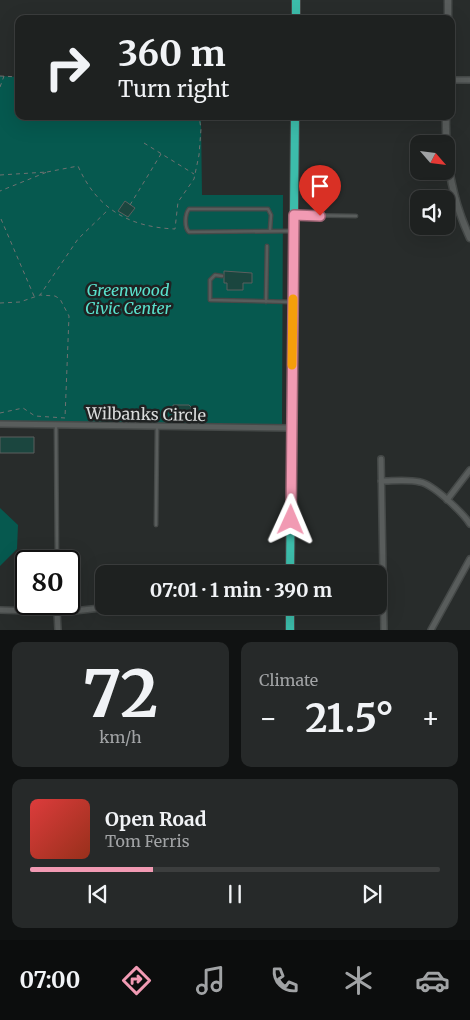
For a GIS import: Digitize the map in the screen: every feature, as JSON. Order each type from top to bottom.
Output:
[{"type":"highway","points":[[296,0],[296,15]]},
{"type":"highway","points":[[290,565],[295,120]]},
{"type":"highway","points":[[290,615],[290,630]]},
{"type":"street","points":[[448,0],[448,15]]},
{"type":"street","points":[[455,80],[470,80]]},
{"type":"street","points":[[446,120],[449,170],[470,238]]},
{"type":"street","name":"Wilbanks Circle","points":[[0,424],[291,428]]},
{"type":"street","points":[[380,459],[384,630]]},
{"type":"street","points":[[446,500],[470,470]]},
{"type":"street","points":[[381,481],[422,482],[430,486],[470,524]]},
{"type":"street","points":[[431,630],[470,559]]},
{"type":"street","points":[[80,610],[95,608]]},
{"type":"street","points":[[0,610],[15,611]]},
{"type":"street","points":[[57,615],[58,630]]},
{"type":"lane","points":[[270,230],[270,214],[268,209],[189,209],[186,212],[186,229],[189,232],[294,231]]},
{"type":"lane","points":[[294,215],[356,216]]},
{"type":"lane","points":[[266,302],[267,246]]},
{"type":"lane","points":[[222,276],[215,275],[210,280],[210,300],[293,302]]},
{"type":"lane","points":[[56,425],[58,550]]},
{"type":"lane","points":[[156,525],[157,427]]},
{"type":"path","points":[[0,76],[15,77]]},
{"type":"path","points":[[0,87],[4,76]]},
{"type":"path","points":[[0,175],[47,172],[78,166],[85,182],[110,208],[132,223],[146,227],[175,229],[178,202],[191,184],[194,175],[201,129],[200,120]]},
{"type":"path","points":[[144,143],[194,175]]},
{"type":"path","points":[[130,205],[161,154]]},
{"type":"path","points":[[0,191],[47,172]]},
{"type":"path","points":[[0,303],[35,297],[40,294],[86,230],[110,208]]},
{"type":"path","points":[[0,216],[35,297]]},
{"type":"path","points":[[0,413],[23,408],[35,416],[65,418],[70,316],[60,299],[55,296],[40,294]]},
{"type":"green space","name":"Greenwood Civic Center","points":[[0,76],[15,77],[15,120],[200,120],[202,195],[283,195],[282,428],[0,422]]},
{"type":"green space","points":[[0,508],[18,525],[17,549],[0,566]]},
{"type":"building","points":[[125,201],[135,208],[128,217],[118,211]]},
{"type":"building","points":[[224,271],[252,273],[252,283],[243,283],[243,290],[227,290],[227,283],[224,283]]},
{"type":"building","points":[[173,405],[189,405],[191,407],[191,414],[173,415]]},
{"type":"building","points":[[0,437],[34,437],[34,453],[0,453]]},
{"type":"slow traffic","points":[[292,365],[293,299]]},
{"type":"route","points":[[291,520],[294,215],[320,216]]}]
